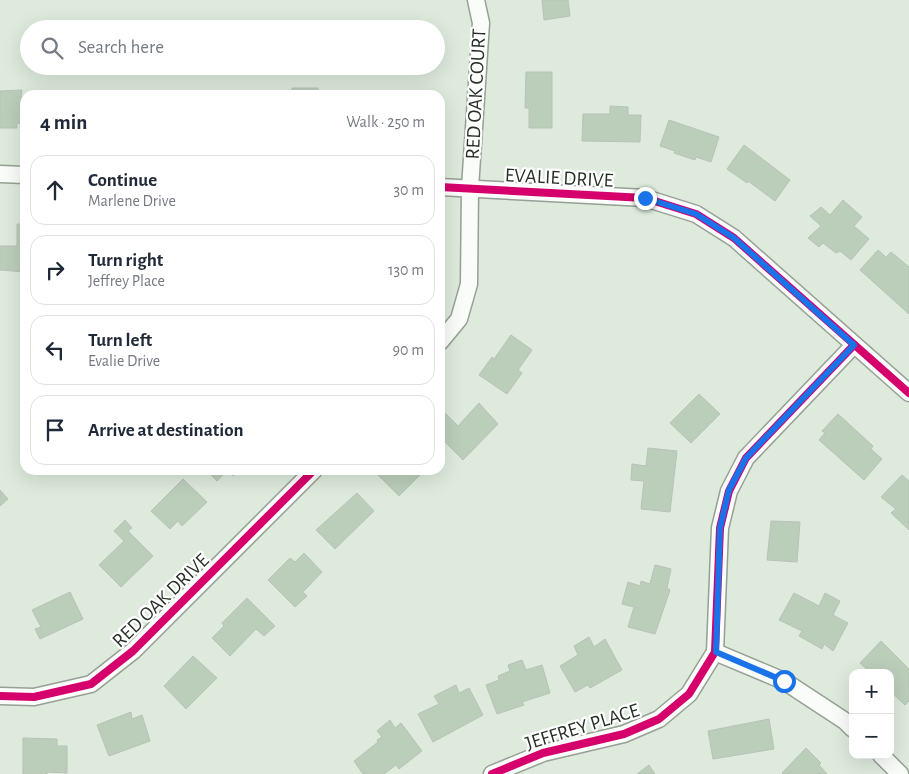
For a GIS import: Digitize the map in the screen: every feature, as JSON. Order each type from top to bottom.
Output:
[{"type":"street","name":"RED OAK COURT","points":[[470,188],[480,24],[476,0]]},
{"type":"street","points":[[0,174],[20,175]]},
{"type":"street","name":"EVALIE DRIVE","points":[[445,187],[645,198],[696,214],[734,238],[909,393]]},
{"type":"street","points":[[445,336],[458,319],[469,284],[470,188]]},
{"type":"street","name":"JEFFREY PLACE","points":[[492,774],[520,769],[543,753],[624,734],[659,719],[690,694],[716,652],[720,528],[729,490],[746,458],[854,345]]},
{"type":"street","name":"RED OAK DRIVE","points":[[0,696],[34,697],[91,684],[133,651],[309,475]]},
{"type":"street","points":[[716,652],[784,681],[849,724]]},
{"type":"street","points":[[885,759],[900,774]]},
{"type":"building","points":[[542,0],[568,0],[570,16],[544,20]]},
{"type":"building","points":[[526,72],[552,72],[552,128],[529,128],[529,108],[525,108]]},
{"type":"building","points":[[292,88],[318,88],[318,90],[292,90]]},
{"type":"building","points":[[20,90],[20,123],[17,123],[17,128],[0,128],[0,91]]},
{"type":"building","points":[[610,106],[628,107],[628,115],[641,115],[640,142],[582,141],[583,114],[610,114]]},
{"type":"building","points":[[669,120],[719,137],[711,162],[696,157],[695,160],[660,146]]},
{"type":"building","points":[[744,145],[790,180],[775,201],[748,181],[747,183],[727,169]]},
{"type":"building","points":[[843,200],[862,217],[854,226],[869,239],[851,260],[840,251],[836,253],[823,243],[819,247],[808,238],[821,226],[810,216],[821,207],[830,215]]},
{"type":"building","points":[[17,224],[20,224],[20,272],[0,270],[0,246],[17,246]]},
{"type":"building","points":[[878,250],[886,257],[891,252],[909,267],[909,314],[860,270]]},
{"type":"building","points":[[511,335],[532,350],[518,370],[522,373],[507,394],[479,375],[492,357],[494,359]]},
{"type":"building","points":[[699,394],[720,414],[691,443],[670,423]]},
{"type":"building","points":[[479,403],[498,424],[463,460],[445,442],[445,413],[458,426]]},
{"type":"building","points":[[838,414],[873,446],[871,449],[882,459],[864,480],[819,440],[825,433],[822,431]]},
{"type":"building","points":[[648,448],[677,451],[670,512],[641,509],[644,481],[631,480],[632,464],[646,466]]},
{"type":"building","points":[[211,475],[223,475],[217,481]]},
{"type":"building","points":[[378,475],[420,475],[399,496]]},
{"type":"building","points":[[902,475],[909,481],[909,530],[891,513],[896,509],[881,497]]},
{"type":"building","points":[[183,479],[207,502],[182,526],[178,521],[170,529],[151,511]]},
{"type":"building","points":[[0,490],[8,499],[0,506]]},
{"type":"building","points":[[357,493],[374,511],[335,549],[316,530]]},
{"type":"building","points":[[125,520],[132,528],[128,531],[153,556],[121,587],[99,565],[124,541],[114,531]]},
{"type":"building","points":[[771,521],[800,522],[797,562],[767,560]]},
{"type":"building","points":[[304,553],[322,572],[303,592],[307,596],[295,607],[268,580],[290,558],[295,562]]},
{"type":"building","points":[[655,565],[671,569],[667,588],[670,590],[655,634],[628,627],[634,607],[622,604],[628,582],[640,586],[641,581],[650,584]]},
{"type":"building","points":[[70,592],[83,619],[40,639],[35,629],[41,627],[32,610]]},
{"type":"building","points":[[794,593],[819,606],[825,593],[840,601],[833,615],[848,623],[833,651],[824,644],[822,649],[799,636],[802,631],[779,620]]},
{"type":"building","points":[[247,598],[275,626],[264,636],[256,629],[230,656],[212,638],[224,626],[222,623]]},
{"type":"building","points":[[589,637],[594,647],[605,639],[622,670],[590,688],[588,685],[575,692],[560,666],[578,655],[574,646]]},
{"type":"building","points":[[881,641],[909,669],[909,701],[905,705],[894,695],[894,669],[867,669],[860,663]]},
{"type":"building","points":[[193,656],[217,678],[186,709],[164,686]]},
{"type":"building","points":[[522,660],[526,670],[542,665],[550,693],[522,702],[524,705],[497,714],[486,685],[499,680],[498,676],[510,671],[508,665]]},
{"type":"building","points":[[456,685],[459,693],[469,688],[483,715],[433,742],[418,714],[439,704],[434,696]]},
{"type":"building","points":[[131,712],[132,719],[142,715],[150,741],[109,756],[97,725]]},
{"type":"building","points":[[769,719],[774,749],[713,759],[708,731]]},
{"type":"building","points":[[390,720],[395,728],[401,723],[422,751],[399,769],[396,765],[384,774],[363,774],[354,761],[378,742],[377,740],[382,737],[377,731]]},
{"type":"building","points":[[23,738],[57,739],[57,746],[67,746],[67,773],[23,774]]},
{"type":"building","points":[[806,748],[821,763],[819,765],[827,774],[783,774],[782,773]]},
{"type":"building","points":[[649,765],[655,774],[637,774]]},
{"type":"cycle path","points":[[445,187],[645,198],[696,214],[734,238],[909,393]]},
{"type":"cycle path","points":[[492,774],[543,753],[624,734],[659,719],[689,694],[715,652],[720,528],[729,491],[746,458],[854,345]]},
{"type":"cycle path","points":[[0,696],[34,697],[91,684],[133,651],[309,475]]},
{"type":"route","points":[[645,198],[696,214],[734,238],[854,345],[746,458],[729,490],[720,528],[716,652],[784,681]]}]
